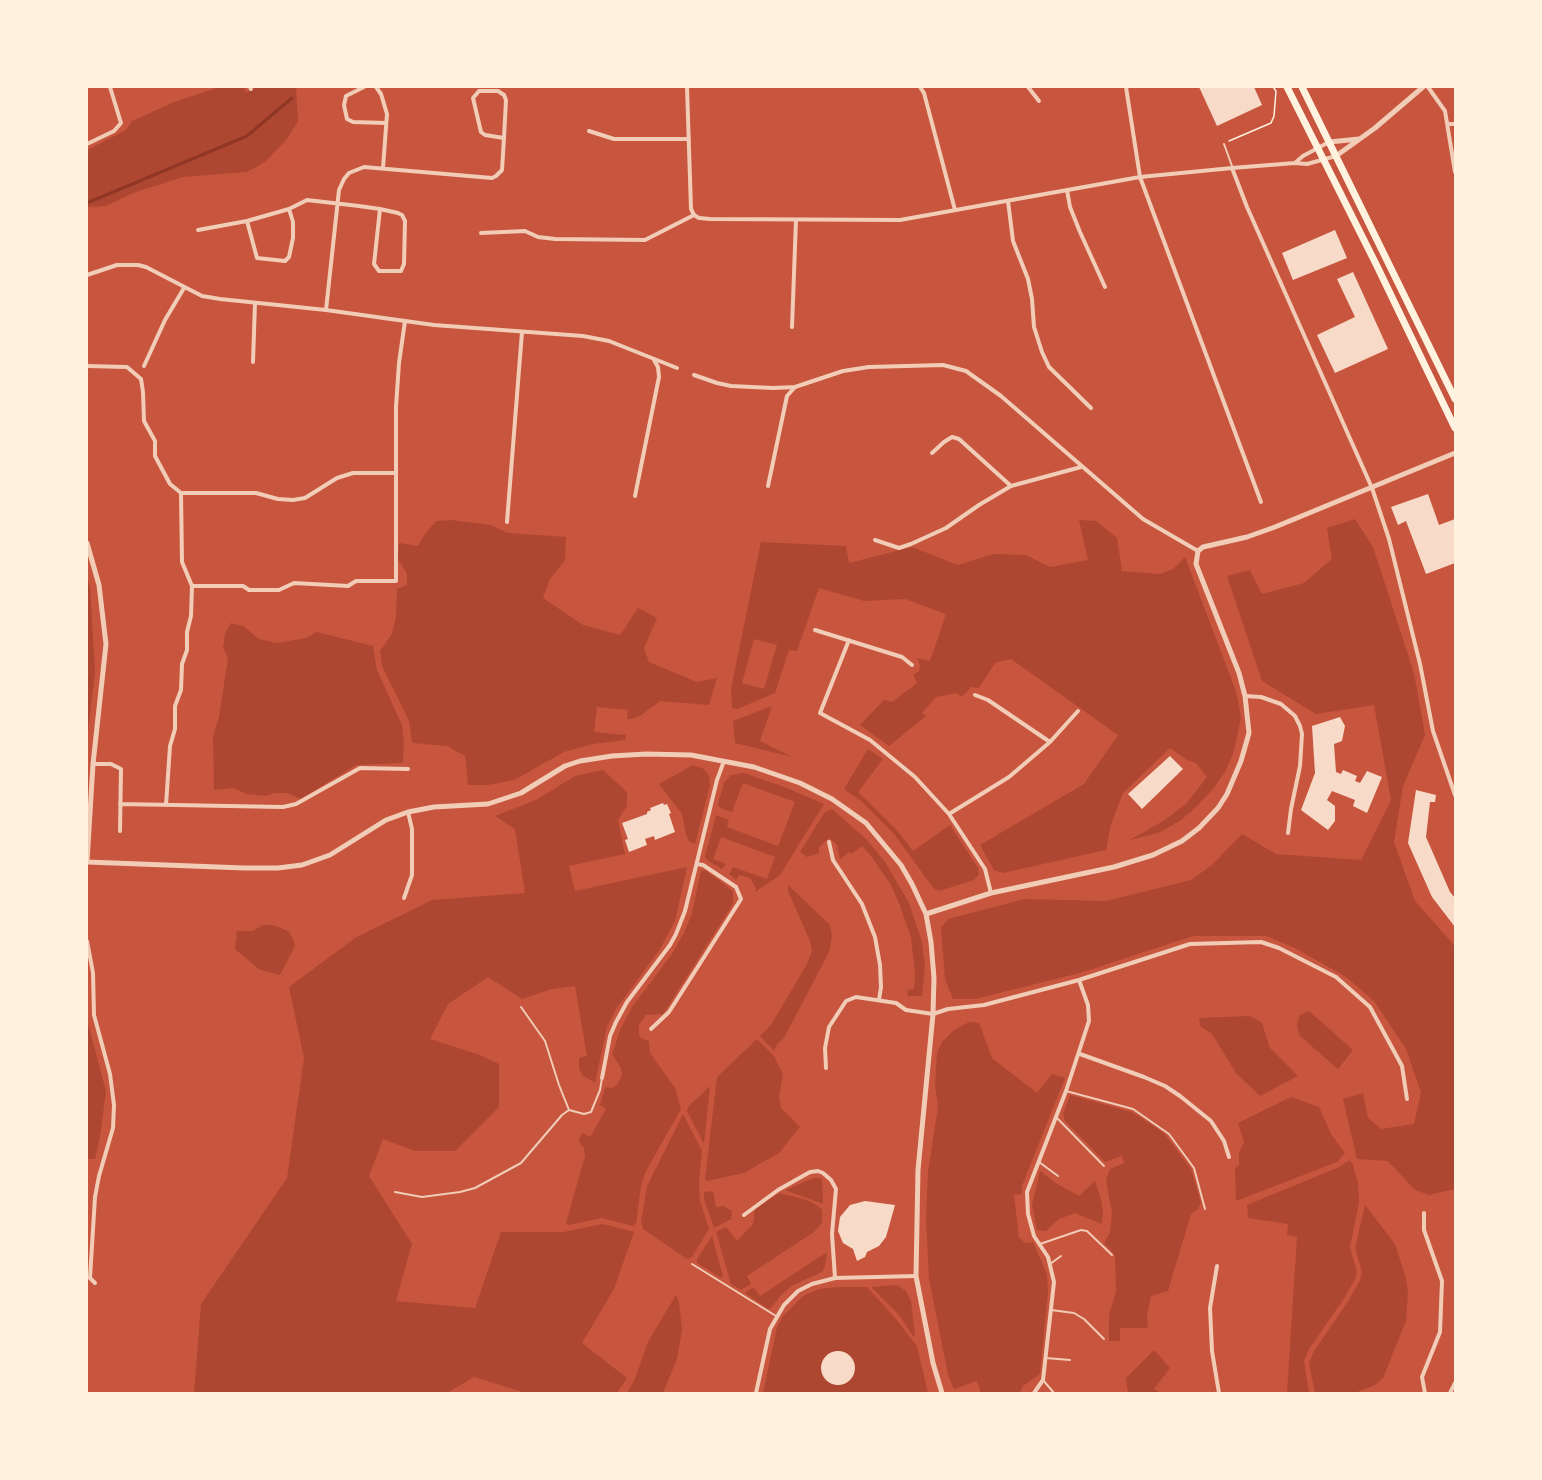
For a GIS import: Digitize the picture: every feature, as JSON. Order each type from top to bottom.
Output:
[{"type":"main road","points":[[1287,87],[1392,295],[1455,429]]},
{"type":"main road","points":[[1302,87],[1455,399]]},
{"type":"street","points":[[87,144],[118,128],[120,123],[110,87]]},
{"type":"street","points":[[364,87],[346,96],[344,105],[347,119],[353,122],[386,123]]},
{"type":"street","points":[[376,87],[386,108],[383,168]]},
{"type":"street","points":[[687,87],[690,208],[694,215],[710,219],[796,220],[900,220],[1140,177],[1295,163],[1307,164],[1336,156],[1361,139],[1423,87]]},
{"type":"street","points":[[920,87],[924,93],[955,210]]},
{"type":"street","points":[[1028,87],[1039,101]]},
{"type":"street","points":[[1126,87],[1140,177],[1261,502]]},
{"type":"street","points":[[1428,87],[1446,111],[1455,172]]},
{"type":"street","points":[[326,310],[341,184],[349,173],[364,167],[492,178],[496,176],[502,170],[504,138],[506,103],[504,95],[498,91],[476,92],[473,98],[474,108],[481,132],[485,135],[504,138]]},
{"type":"street","points":[[1449,124],[1455,124]]},
{"type":"street","points":[[589,131],[614,139],[689,139]]},
{"type":"street","points":[[1295,163],[1329,142],[1361,139]]},
{"type":"street","points":[[1232,168],[1247,207],[1372,488],[1389,539],[1420,664],[1433,731],[1455,795]]},
{"type":"street","points":[[1067,190],[1072,212],[1105,287]]},
{"type":"street","points":[[198,230],[247,221],[307,200],[380,209],[398,213],[404,218],[404,264],[401,272],[379,271],[374,264],[380,209]]},
{"type":"street","points":[[1008,201],[1013,241],[1028,279],[1034,327],[1042,352],[1049,367],[1091,408]]},
{"type":"street","points":[[247,221],[257,258],[285,261],[289,257],[292,238],[293,222],[289,208]]},
{"type":"street","points":[[481,233],[525,231],[538,237],[645,240],[694,215]]},
{"type":"street","points":[[792,327],[796,220]]},
{"type":"street","points":[[87,275],[117,265],[138,265],[156,271],[202,296],[405,321],[597,339],[623,346],[677,368]]},
{"type":"street","points":[[144,366],[165,320],[184,288]]},
{"type":"street","points":[[253,362],[255,303]]},
{"type":"street","points":[[192,586],[243,586],[249,590],[279,590],[294,583],[348,586],[356,582],[396,581],[396,407],[405,321]]},
{"type":"street","points":[[507,522],[522,332]]},
{"type":"street","points":[[635,496],[659,377],[656,361],[651,357]]},
{"type":"street","points":[[694,375],[717,383],[740,387],[795,387],[859,368],[923,364],[952,367],[969,372],[1001,396],[1143,519],[1198,551]]},
{"type":"street","points":[[87,366],[128,367],[141,379],[144,421],[155,441],[155,456],[170,484],[181,493],[256,493],[293,501],[305,498],[337,478],[353,473],[396,473]]},
{"type":"street","points":[[768,486],[787,396],[795,387]]},
{"type":"street","points":[[932,453],[952,437],[959,439],[1011,486]]},
{"type":"street","points":[[926,914],[991,893],[1114,867],[1145,858],[1182,842],[1199,828],[1218,808],[1227,794],[1241,761],[1249,733],[1245,696],[1196,564],[1198,551],[1203,547],[1263,532],[1455,453]]},
{"type":"street","points":[[875,540],[898,548],[911,544],[946,528],[1011,486],[1082,467]]},
{"type":"street","points":[[166,806],[170,746],[175,729],[176,706],[181,690],[182,664],[187,650],[192,586],[182,562],[181,493]]},
{"type":"street","points":[[87,543],[99,585],[106,644],[93,764],[87,862],[244,868],[302,866],[330,855],[386,820],[408,812],[434,807],[488,804],[521,793],[565,766],[580,761],[646,754],[691,754],[725,760],[780,775],[832,799],[866,823],[901,865],[926,914],[934,978],[933,1014],[918,1170],[916,1276],[933,1363],[942,1393]]},
{"type":"street","points":[[815,630],[902,657],[912,665]]},
{"type":"street","points":[[849,640],[820,713],[870,740],[915,777],[949,814],[985,869],[991,893]]},
{"type":"street","points":[[975,695],[988,700],[1050,742]]},
{"type":"street","points":[[1245,696],[1261,697],[1281,704],[1294,716],[1300,726],[1302,734],[1300,766],[1288,833]]},
{"type":"street","points":[[949,814],[1009,777],[1050,742],[1078,711]]},
{"type":"street","points":[[602,1077],[610,1036],[616,1022],[627,1002],[676,934],[698,864],[717,780],[725,760]]},
{"type":"street","points":[[93,764],[111,764],[121,769],[120,831]]},
{"type":"street","points":[[120,804],[283,807],[296,804],[360,768],[408,769]]},
{"type":"street","points":[[404,898],[412,875],[412,829],[408,812]]},
{"type":"street","points":[[829,842],[836,867],[854,890],[869,919],[877,944],[881,987],[879,1000]]},
{"type":"street","points":[[651,1029],[669,1012],[741,899],[736,886],[704,865],[698,864]]},
{"type":"street","points":[[87,941],[93,973],[94,1015],[110,1074],[114,1105],[113,1128],[99,1176],[94,1210],[90,1278],[95,1283]]},
{"type":"street","points":[[826,1068],[825,1048],[829,1027],[846,1001],[856,997],[896,1003],[906,1010],[933,1014],[948,1009],[984,1005],[1079,980],[1198,942],[1261,942],[1279,948],[1336,977],[1370,1007],[1402,1066],[1407,1099]]},
{"type":"street","points":[[1034,1393],[1043,1380],[1054,1282],[1050,1264],[1034,1236],[1028,1214],[1027,1192],[1080,1054],[1089,1021],[1088,1005],[1079,980]]},
{"type":"street","points":[[1080,1054],[1144,1077],[1165,1086],[1180,1096],[1211,1121],[1224,1141],[1229,1157]]},
{"type":"street","points":[[744,1215],[778,1190],[810,1172],[823,1173],[836,1189],[832,1234],[835,1278]]},
{"type":"street","points":[[1424,1213],[1424,1230],[1442,1281],[1440,1332],[1422,1377],[1425,1393]]},
{"type":"street","points":[[1217,1266],[1210,1308],[1212,1351],[1219,1393]]},
{"type":"street","points":[[756,1393],[767,1339],[776,1316],[798,1291],[812,1284],[835,1278],[916,1276]]},
{"type":"street","points":[[1450,1393],[1455,1383]]},
{"type":"lane","points":[[1224,144],[1232,168]]},
{"type":"lane","points":[[521,1007],[545,1041],[569,1110],[584,1114],[591,1112],[600,1090],[602,1077]]},
{"type":"lane","points":[[1066,1091],[1133,1109],[1169,1134],[1194,1168],[1205,1209]]},
{"type":"lane","points":[[395,1192],[422,1197],[475,1188],[521,1162],[569,1110]]},
{"type":"lane","points":[[1056,1117],[1104,1166]]},
{"type":"lane","points":[[1038,1162],[1058,1176]]},
{"type":"lane","points":[[1040,1244],[1081,1230],[1087,1231],[1112,1255]]},
{"type":"lane","points":[[1050,1264],[1061,1256]]},
{"type":"lane","points":[[692,1264],[776,1316]]},
{"type":"lane","points":[[1051,1310],[1074,1313],[1084,1319],[1104,1339]]},
{"type":"lane","points":[[1046,1359],[1070,1360]]},
{"type":"lane","points":[[1043,1380],[1054,1393]]},
{"type":"path","points":[[1224,144],[1271,123],[1274,116],[1276,92],[1273,87]]},
{"type":"shaded area","points":[[220,87],[244,87],[246,93],[254,87],[296,87],[298,121],[287,139],[265,162],[247,172],[183,177],[133,193],[106,206],[87,207],[87,150],[126,130],[132,121],[174,102]]},
{"type":"shaded area","points":[[1355,519],[1373,547],[1414,673],[1425,735],[1403,786],[1394,842],[1415,901],[1455,946],[1455,1189],[1429,1195],[1415,1190],[1388,1161],[1357,1159],[1343,1099],[1363,1093],[1368,1118],[1381,1129],[1414,1124],[1421,1092],[1406,1049],[1374,1001],[1346,977],[1295,948],[1266,936],[1193,936],[1080,973],[975,999],[953,999],[945,979],[941,928],[948,919],[1025,899],[1106,901],[1191,880],[1212,865],[1242,834],[1276,854],[1361,860],[1391,800],[1374,705],[1316,714],[1262,681],[1227,576],[1250,570],[1262,594],[1304,583],[1332,559],[1327,528]]},
{"type":"shaded area","points":[[451,520],[491,525],[508,533],[566,537],[565,560],[550,579],[543,598],[583,625],[620,635],[638,608],[657,618],[644,648],[649,662],[697,682],[717,678],[709,705],[660,701],[640,716],[632,719],[627,719],[628,710],[597,707],[594,732],[626,735],[625,740],[593,744],[564,752],[514,780],[488,785],[468,785],[465,756],[447,746],[412,743],[409,721],[382,666],[380,651],[392,634],[396,616],[397,589],[407,585],[407,573],[398,560],[399,543],[418,546],[436,521]]},
{"type":"shaded area","points":[[1079,520],[1096,521],[1117,538],[1122,571],[1160,574],[1173,569],[1185,557],[1236,691],[1241,717],[1234,751],[1226,770],[1214,788],[1195,808],[1180,821],[1158,833],[1130,840],[1165,820],[1187,803],[1207,777],[1196,763],[1187,760],[1170,748],[1123,793],[1111,824],[1106,850],[1003,873],[994,870],[980,845],[1084,784],[1118,735],[1011,659],[995,663],[979,688],[971,687],[962,697],[957,693],[936,697],[922,713],[926,716],[889,746],[860,725],[884,700],[892,702],[917,683],[913,675],[919,671],[920,665],[917,658],[930,661],[946,614],[905,599],[864,601],[819,588],[797,651],[789,650],[775,693],[737,709],[732,708],[731,689],[761,542],[846,546],[849,563],[912,547],[958,565],[993,554],[1026,555],[1050,567],[1088,560]],"holes":[[[754,639],[777,645],[764,689],[742,683]]]},
{"type":"shaded area","points":[[87,577],[90,587],[95,672],[87,741]]},
{"type":"shaded area","points":[[231,623],[243,626],[259,639],[277,643],[306,638],[317,632],[373,646],[377,670],[402,725],[403,763],[356,765],[301,799],[287,793],[265,796],[247,794],[233,788],[214,790],[213,736],[219,717],[228,658],[223,648],[225,633]]},
{"type":"shaded area","points":[[772,706],[760,741],[792,757],[735,743],[733,721]]},
{"type":"shaded area","points":[[868,749],[883,759],[858,792],[896,829],[913,851],[950,825],[978,868],[979,874],[974,880],[939,891],[934,889],[894,834],[862,802],[844,789]]},
{"type":"shaded area","points":[[693,765],[704,769],[709,776],[710,785],[695,844],[690,842],[686,835],[682,814],[659,784]]},
{"type":"shaded area","points":[[603,770],[627,792],[627,806],[618,820],[625,854],[569,866],[575,891],[687,867],[675,921],[660,949],[616,1009],[607,1027],[595,1083],[582,1075],[579,1068],[579,1058],[587,1056],[575,986],[552,989],[522,999],[488,977],[448,1004],[430,1039],[480,1055],[499,1064],[499,1107],[455,1151],[415,1151],[383,1139],[369,1176],[412,1244],[396,1301],[475,1308],[501,1232],[563,1232],[603,1224],[634,1232],[614,1289],[582,1343],[627,1378],[617,1393],[526,1393],[474,1377],[447,1393],[194,1393],[201,1304],[287,1178],[304,1058],[289,987],[355,938],[432,900],[525,893],[515,829],[495,816],[536,800],[575,776]]},
{"type":"shaded area","points":[[744,773],[824,804],[780,875],[755,892],[756,888],[750,878],[739,875],[736,880],[729,874],[733,867],[767,879],[775,857],[721,837],[713,859],[726,864],[722,869],[707,860],[705,857],[716,815],[729,820],[727,827],[778,846],[795,802],[743,783],[732,812],[720,808],[718,804],[724,783],[731,775]]},
{"type":"shaded area","points":[[832,809],[867,840],[885,862],[909,903],[922,942],[925,966],[922,996],[908,996],[907,990],[914,989],[915,975],[911,937],[891,885],[871,856],[862,846],[852,854],[849,852],[840,860],[837,845],[829,838],[819,847],[819,853],[807,857],[800,852],[824,813]]},
{"type":"shaded area","points":[[705,870],[733,891],[733,904],[663,1014],[646,1015],[639,1025],[641,1038],[649,1041],[650,1053],[675,1088],[681,1109],[646,1171],[641,1186],[636,1224],[633,1226],[602,1218],[568,1225],[566,1223],[585,1156],[584,1148],[578,1140],[583,1133],[590,1137],[606,1109],[600,1105],[605,1087],[612,1088],[617,1085],[622,1075],[621,1068],[612,1054],[621,1028],[632,1007],[672,954],[684,933],[692,913],[701,871]]},
{"type":"shaded area","points":[[788,885],[830,925],[832,936],[829,952],[784,1038],[774,1051],[760,1036],[771,1025],[807,964],[812,951],[810,941],[788,891]]},
{"type":"shaded area","points":[[263,925],[281,928],[289,932],[293,939],[295,946],[280,975],[260,970],[235,949],[237,931],[253,931]]},
{"type":"shaded area","points":[[1309,1011],[1353,1050],[1338,1069],[1300,1036],[1297,1024],[1300,1015]]},
{"type":"shaded area","points":[[1250,1016],[1262,1023],[1270,1048],[1298,1076],[1260,1096],[1236,1073],[1212,1034],[1200,1026],[1199,1018]]},
{"type":"shaded area","points":[[87,1020],[106,1091],[95,1159],[87,1159]]},
{"type":"shaded area","points":[[969,1022],[979,1023],[992,1058],[1037,1093],[1052,1074],[1065,1078],[1022,1186],[1022,1194],[1014,1195],[1019,1237],[1025,1243],[1033,1242],[1047,1274],[1048,1292],[1040,1374],[1023,1386],[1020,1393],[981,1393],[977,1381],[954,1389],[948,1375],[929,1279],[926,1219],[928,1172],[938,1107],[935,1084],[937,1053],[942,1042],[954,1030]]},
{"type":"shaded area","points":[[757,1039],[774,1056],[783,1074],[779,1098],[781,1108],[800,1127],[779,1153],[744,1173],[707,1181],[705,1179],[717,1077]]},
{"type":"shaded area","points":[[710,1086],[704,1144],[687,1111],[688,1107]]},
{"type":"shaded area","points":[[1070,1095],[1132,1112],[1164,1133],[1191,1169],[1201,1203],[1198,1209],[1191,1214],[1168,1291],[1151,1296],[1147,1316],[1148,1328],[1120,1328],[1120,1341],[1109,1341],[1109,1315],[1116,1291],[1115,1255],[1104,1243],[1110,1232],[1112,1213],[1106,1180],[1110,1169],[1124,1163],[1122,1156],[1105,1162],[1065,1121],[1063,1114]]},
{"type":"shaded area","points":[[1291,1097],[1319,1107],[1331,1134],[1345,1153],[1337,1162],[1236,1201],[1235,1168],[1239,1165],[1239,1152],[1244,1142],[1238,1123]]},
{"type":"shaded area","points":[[683,1114],[702,1151],[700,1201],[709,1229],[692,1257],[687,1259],[643,1229],[641,1222],[647,1186]]},
{"type":"shaded area","points":[[1350,1160],[1358,1183],[1359,1202],[1350,1247],[1357,1272],[1356,1277],[1309,1349],[1304,1361],[1309,1393],[1287,1393],[1297,1237],[1287,1235],[1288,1224],[1248,1218],[1247,1205],[1339,1167]]},
{"type":"shaded area","points":[[1040,1171],[1079,1196],[1095,1181],[1101,1199],[1102,1224],[1075,1213],[1059,1219],[1046,1231],[1037,1230],[1032,1205]]},
{"type":"shaded area","points":[[814,1178],[822,1178],[823,1204],[785,1190]]},
{"type":"shaded area","points":[[713,1191],[716,1207],[723,1206],[732,1211],[731,1219],[714,1228],[704,1199],[704,1192]]},
{"type":"shaded area","points":[[780,1193],[807,1200],[818,1206],[822,1210],[822,1223],[814,1232],[747,1276],[751,1284],[741,1290],[731,1284],[716,1232],[726,1227],[737,1241],[753,1224],[755,1208]]},
{"type":"shaded area","points":[[1365,1205],[1395,1244],[1408,1292],[1406,1321],[1383,1378],[1375,1385],[1355,1393],[1315,1393],[1309,1363],[1314,1351],[1360,1280],[1362,1272],[1355,1248]]},
{"type":"shaded area","points":[[712,1236],[723,1276],[721,1278],[697,1263],[697,1259]]},
{"type":"shaded area","points":[[827,1252],[822,1272],[793,1285],[771,1308],[768,1309],[745,1293],[753,1287],[760,1296]]},
{"type":"shaded area","points":[[897,1285],[906,1291],[911,1301],[915,1335],[913,1336],[899,1315],[871,1287]]},
{"type":"shaded area","points":[[867,1287],[896,1319],[917,1346],[928,1393],[763,1393],[777,1327],[783,1316],[803,1296],[819,1289]]},
{"type":"shaded area","points":[[676,1295],[682,1330],[677,1359],[663,1393],[627,1393],[634,1381],[648,1342]]},
{"type":"shaded area","points":[[1154,1350],[1170,1368],[1154,1389],[1161,1393],[1128,1393],[1126,1378]]},
{"type":"building","points":[[1199,87],[1254,87],[1262,105],[1217,126]]},
{"type":"building","points":[[1335,230],[1347,258],[1293,280],[1282,253]]},
{"type":"building","points":[[1353,272],[1388,349],[1335,373],[1317,335],[1355,317],[1337,279]]},
{"type":"building","points":[[1428,494],[1439,525],[1455,519],[1455,563],[1426,574],[1406,521],[1398,525],[1391,507]]},
{"type":"building","points":[[1340,717],[1345,726],[1342,741],[1334,744],[1336,772],[1341,774],[1343,770],[1357,776],[1355,781],[1360,783],[1367,771],[1382,777],[1367,813],[1353,806],[1355,800],[1332,791],[1327,800],[1335,806],[1335,821],[1328,830],[1301,810],[1315,773],[1312,726]]},
{"type":"building","points":[[1170,756],[1183,769],[1142,809],[1128,794]]},
{"type":"building","points":[[1416,790],[1436,795],[1435,802],[1430,802],[1426,837],[1450,892],[1455,898],[1455,927],[1432,897],[1408,843]]},
{"type":"building","points":[[663,803],[667,804],[671,813],[669,814],[675,832],[655,840],[654,836],[645,839],[647,845],[629,852],[625,840],[628,839],[622,823],[647,814],[650,808]]},
{"type":"building","points":[[865,1201],[895,1205],[886,1237],[879,1246],[867,1252],[865,1257],[857,1261],[853,1249],[843,1243],[838,1231],[840,1217],[850,1205]]},
{"type":"building","points":[[838,1351],[850,1356],[855,1368],[850,1380],[838,1385],[826,1380],[821,1368],[826,1356]]},
{"type":"waterway","points":[[87,203],[247,136],[292,98]]}]
